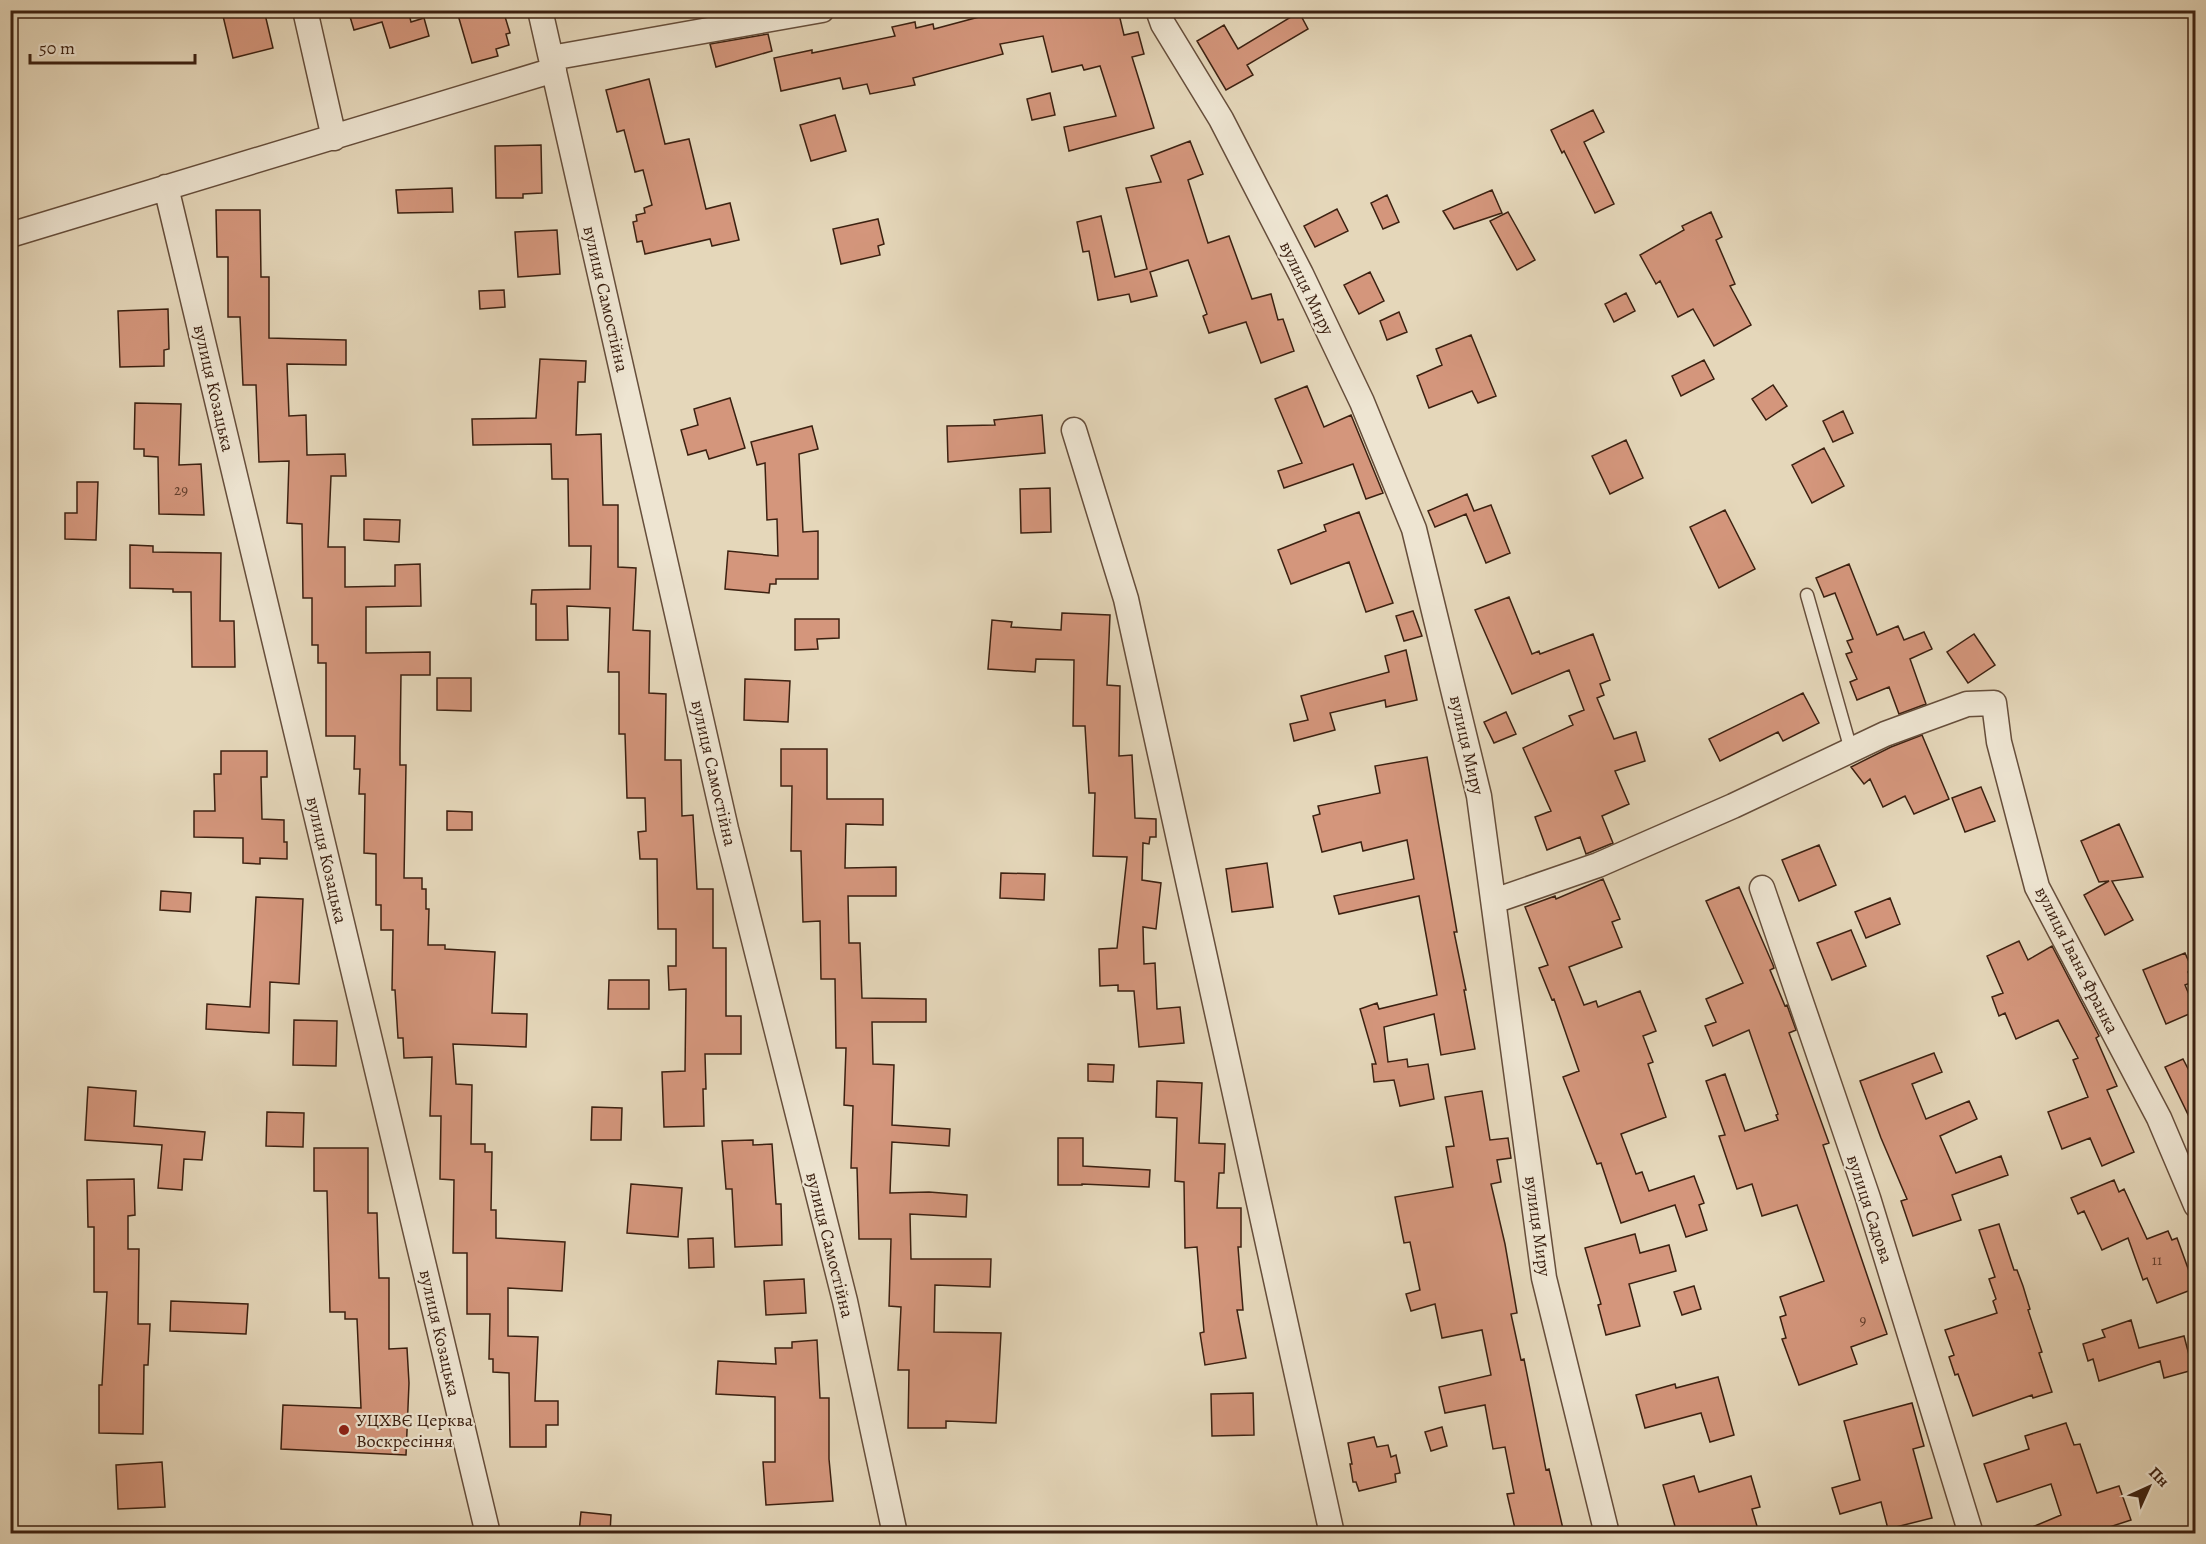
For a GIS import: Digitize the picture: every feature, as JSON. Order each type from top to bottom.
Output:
[{"type":"street","points":[[305,10],[334,138]]},
{"type":"street","name":"вулиця Самостійна","points":[[540,10],[726,829],[845,1301],[894,1533]]},
{"type":"street","points":[[10,234],[334,138],[553,64],[822,10]]},
{"type":"street","name":"вулиця Миру","points":[[1158,10],[1163,24],[1221,119],[1301,274],[1362,402],[1414,529],[1479,796],[1544,1278],[1607,1533]]},
{"type":"street","name":"вулиця Козацька","points":[[166,187],[488,1533]]},
{"type":"street","points":[[1074,430],[1126,599],[1332,1533]]},
{"type":"street","name":"вулиця Івана Франка","points":[[1851,750],[1885,734],[1967,705],[1994,703],[1999,742],[2037,887],[2159,1118],[2196,1205]]},
{"type":"street","points":[[1494,901],[1598,865],[1851,750]]},
{"type":"street","name":"вулиця Садова","points":[[1762,888],[1868,1198],[1971,1533]]},
{"type":"lane","points":[[1807,595],[1851,750]]},
{"type":"building","points":[[245,10],[264,10],[273,48],[233,58],[223,16]]},
{"type":"building","points":[[348,10],[408,10],[411,22],[424,18],[429,36],[390,48],[382,22],[354,30]]},
{"type":"building","points":[[475,10],[503,10],[510,33],[506,34],[509,45],[496,49],[498,56],[472,63],[458,15]]},
{"type":"building","points":[[1005,10],[1118,10],[1124,35],[1138,32],[1144,54],[1132,57],[1154,128],[1069,151],[1064,127],[1116,116],[1100,66],[1084,70],[1082,65],[1052,72],[1043,36],[1000,44],[1003,54],[913,78],[915,85],[870,94],[867,84],[843,89],[840,78],[781,91],[774,58],[812,50],[812,53],[895,36],[892,27],[915,22],[916,28],[933,24],[934,29]]},
{"type":"building","points":[[1299,12],[1308,29],[1247,65],[1253,75],[1226,90],[1197,41],[1224,25],[1238,49]]},
{"type":"building","points":[[768,34],[772,51],[716,67],[710,44]]},
{"type":"building","points":[[649,79],[665,144],[689,139],[706,209],[730,203],[739,240],[712,246],[710,239],[645,254],[642,241],[637,242],[633,222],[637,221],[636,215],[645,213],[644,208],[652,205],[643,170],[635,172],[624,130],[617,132],[606,90]]},
{"type":"building","points":[[1050,93],[1055,115],[1032,120],[1027,99]]},
{"type":"building","points":[[1593,110],[1604,132],[1584,142],[1614,204],[1595,213],[1551,130]]},
{"type":"building","points":[[835,115],[846,151],[811,161],[800,125]]},
{"type":"building","points":[[1190,141],[1203,174],[1188,180],[1208,243],[1229,236],[1252,299],[1271,294],[1278,320],[1283,319],[1294,351],[1261,363],[1246,322],[1209,333],[1203,316],[1207,314],[1188,260],[1150,272],[1157,296],[1131,302],[1129,294],[1098,300],[1089,251],[1083,252],[1077,222],[1101,216],[1115,277],[1147,269],[1126,188],[1161,182],[1151,156]]},
{"type":"building","points":[[541,145],[542,193],[523,194],[523,198],[496,198],[495,146]]},
{"type":"building","points":[[452,188],[453,212],[398,213],[396,190]]},
{"type":"building","points":[[1492,190],[1502,213],[1454,229],[1443,211]]},
{"type":"building","points":[[1387,195],[1399,222],[1383,229],[1371,203]]},
{"type":"building","points":[[1337,209],[1348,231],[1315,247],[1304,226]]},
{"type":"building","points":[[216,210],[260,210],[261,277],[269,277],[269,338],[346,340],[346,365],[287,364],[289,416],[306,415],[307,455],[345,454],[346,476],[331,476],[328,547],[345,547],[345,587],[395,586],[395,565],[420,564],[421,606],[366,607],[366,653],[430,652],[430,675],[401,675],[400,749],[400,765],[406,765],[404,878],[422,878],[422,889],[426,889],[426,909],[429,909],[428,945],[445,945],[445,949],[495,952],[492,1013],[527,1014],[526,1047],[453,1044],[456,1084],[472,1085],[471,1144],[485,1144],[485,1152],[492,1152],[491,1210],[496,1210],[496,1238],[565,1242],[562,1291],[508,1288],[508,1336],[538,1337],[535,1401],[558,1401],[558,1425],[546,1425],[546,1447],[510,1447],[509,1373],[493,1372],[493,1359],[489,1359],[490,1314],[467,1314],[467,1253],[453,1253],[454,1180],[440,1179],[441,1116],[430,1116],[432,1057],[404,1058],[403,1038],[398,1038],[395,990],[392,990],[393,930],[381,930],[381,905],[376,905],[376,854],[364,853],[365,794],[359,794],[360,769],[354,769],[355,736],[326,736],[326,663],[318,663],[318,645],[312,645],[312,598],[303,598],[302,524],[287,523],[289,461],[259,462],[256,385],[243,385],[240,317],[228,317],[228,257],[217,257]]},
{"type":"building","points":[[1508,212],[1535,260],[1517,270],[1490,221]]},
{"type":"building","points":[[1711,212],[1722,237],[1716,240],[1735,284],[1730,286],[1751,325],[1714,346],[1693,309],[1678,317],[1660,281],[1656,284],[1640,255],[1684,230],[1682,226]]},
{"type":"building","points":[[878,219],[884,244],[878,246],[880,255],[841,264],[833,229]]},
{"type":"building","points":[[557,230],[560,274],[518,277],[515,232]]},
{"type":"building","points":[[1370,272],[1384,301],[1359,314],[1344,285]]},
{"type":"building","points":[[504,290],[505,307],[480,309],[479,291]]},
{"type":"building","points":[[1626,293],[1635,311],[1614,322],[1605,304]]},
{"type":"building","points":[[168,309],[169,349],[164,350],[164,366],[120,367],[118,311]]},
{"type":"building","points":[[1399,312],[1407,332],[1387,340],[1380,321]]},
{"type":"building","points":[[1471,335],[1496,396],[1478,403],[1472,391],[1429,408],[1417,376],[1442,365],[1436,349]]},
{"type":"building","points":[[540,359],[586,361],[585,382],[578,382],[576,435],[601,434],[603,505],[618,505],[618,567],[636,568],[633,630],[650,631],[649,693],[666,694],[665,760],[681,760],[682,816],[693,815],[697,889],[713,889],[713,948],[726,948],[726,1016],[741,1016],[741,1054],[705,1054],[704,1126],[664,1127],[662,1072],[685,1071],[686,989],[669,990],[668,966],[676,966],[676,929],[658,929],[657,859],[640,859],[638,832],[646,831],[645,798],[627,798],[625,734],[619,734],[619,672],[608,672],[610,608],[567,606],[568,640],[536,640],[536,604],[531,604],[532,590],[590,589],[591,546],[569,546],[568,479],[552,479],[551,444],[473,445],[472,419],[536,418]]},
{"type":"building","points":[[1704,360],[1714,379],[1681,396],[1672,376]]},
{"type":"building","points":[[1773,385],[1787,406],[1766,420],[1752,399]]},
{"type":"building","points":[[1307,386],[1324,427],[1351,415],[1383,493],[1366,499],[1353,464],[1284,488],[1278,471],[1302,463],[1275,399]]},
{"type":"building","points":[[730,398],[745,448],[709,459],[706,450],[688,455],[681,430],[698,425],[694,409]]},
{"type":"building","points":[[135,403],[181,404],[179,465],[201,464],[204,515],[159,514],[158,457],[144,456],[144,449],[134,449]]},
{"type":"building","points":[[1843,411],[1853,433],[1833,442],[1823,421]]},
{"type":"building","points":[[1042,415],[1045,453],[948,462],[947,426],[995,425],[994,420]]},
{"type":"building","points":[[812,426],[818,449],[799,454],[803,532],[818,531],[818,579],[776,579],[776,584],[770,584],[769,593],[725,589],[728,551],[778,556],[777,519],[767,520],[765,463],[757,465],[751,442]]},
{"type":"building","points":[[1626,440],[1643,478],[1610,494],[1592,456]]},
{"type":"building","points":[[1824,448],[1844,486],[1812,503],[1792,465]]},
{"type":"building","points":[[77,482],[98,482],[96,540],[65,539],[65,513],[77,513]]},
{"type":"building","points":[[1050,488],[1051,532],[1021,533],[1020,489]]},
{"type":"building","points":[[1467,494],[1474,511],[1491,505],[1510,553],[1486,563],[1466,514],[1435,527],[1428,511]]},
{"type":"building","points":[[1725,510],[1755,569],[1719,588],[1690,527]]},
{"type":"building","points":[[1359,512],[1393,603],[1366,612],[1349,562],[1291,584],[1278,550],[1326,531],[1324,525]]},
{"type":"building","points":[[364,519],[400,520],[399,542],[364,540]]},
{"type":"building","points":[[130,545],[153,546],[153,552],[221,553],[220,621],[234,621],[235,667],[192,667],[191,592],[173,592],[173,589],[130,588]]},
{"type":"building","points":[[1849,564],[1877,635],[1898,626],[1904,640],[1924,632],[1932,649],[1910,659],[1926,704],[1899,714],[1889,687],[1857,700],[1850,682],[1857,679],[1846,654],[1852,652],[1847,641],[1853,639],[1835,593],[1824,597],[1816,578]]},
{"type":"building","points":[[1509,597],[1532,654],[1539,651],[1540,654],[1593,634],[1610,680],[1600,684],[1604,695],[1597,698],[1614,739],[1636,732],[1645,761],[1615,771],[1629,804],[1602,816],[1613,843],[1586,854],[1580,837],[1547,850],[1535,817],[1551,811],[1523,748],[1573,725],[1569,716],[1584,710],[1569,670],[1512,694],[1475,610]]},
{"type":"building","points":[[1413,611],[1422,636],[1404,641],[1396,616]]},
{"type":"building","points":[[1062,613],[1110,615],[1107,685],[1120,686],[1119,756],[1132,755],[1135,818],[1156,819],[1156,837],[1150,837],[1149,844],[1143,843],[1142,880],[1161,883],[1156,929],[1143,927],[1144,964],[1155,963],[1157,1009],[1180,1007],[1184,1043],[1139,1047],[1134,991],[1118,991],[1118,985],[1100,986],[1099,949],[1117,948],[1127,857],[1093,856],[1095,793],[1089,793],[1085,726],[1073,726],[1074,660],[1036,659],[1035,672],[988,669],[992,620],[1012,622],[1011,627],[1061,630]]},
{"type":"building","points":[[795,619],[839,619],[839,638],[817,639],[818,649],[795,650]]},
{"type":"building","points":[[1974,634],[1995,665],[1968,683],[1947,652]]},
{"type":"building","points":[[1406,650],[1417,700],[1386,707],[1385,700],[1330,713],[1335,730],[1294,741],[1290,724],[1308,720],[1301,696],[1389,672],[1385,656]]},
{"type":"building","points":[[437,678],[471,678],[471,711],[437,710]]},
{"type":"building","points":[[745,679],[790,681],[788,722],[744,720]]},
{"type":"building","points":[[1803,693],[1819,723],[1783,741],[1778,732],[1720,761],[1709,739]]},
{"type":"building","points":[[1506,712],[1516,734],[1494,743],[1484,722]]},
{"type":"building","points":[[1922,735],[1949,799],[1914,814],[1905,796],[1883,807],[1870,779],[1864,784],[1851,767]]},
{"type":"building","points":[[781,749],[827,749],[827,799],[883,799],[883,825],[846,824],[845,868],[896,867],[896,896],[848,896],[849,943],[860,943],[862,998],[926,999],[926,1022],[872,1022],[873,1064],[894,1065],[892,1125],[950,1129],[949,1146],[892,1142],[890,1193],[929,1192],[967,1195],[966,1217],[910,1214],[911,1259],[991,1259],[990,1287],[935,1285],[934,1332],[1001,1333],[996,1423],[946,1421],[946,1428],[908,1428],[909,1370],[898,1370],[901,1307],[889,1306],[891,1239],[859,1239],[857,1168],[851,1168],[853,1106],[844,1105],[846,1048],[836,1048],[835,979],[821,979],[820,921],[803,922],[801,851],[791,851],[792,786],[781,786]]},
{"type":"building","points":[[221,751],[267,751],[267,777],[261,777],[262,819],[284,820],[287,859],[260,858],[260,864],[243,863],[243,838],[194,837],[194,811],[215,811],[214,774],[221,774]]},
{"type":"building","points":[[1427,757],[1475,1049],[1441,1055],[1434,1014],[1384,1027],[1388,1062],[1407,1059],[1408,1067],[1428,1064],[1434,1099],[1400,1106],[1394,1080],[1374,1082],[1372,1064],[1376,1064],[1360,1009],[1377,1003],[1379,1009],[1437,995],[1419,896],[1339,914],[1334,896],[1414,879],[1407,840],[1363,851],[1361,842],[1322,852],[1313,816],[1320,814],[1318,806],[1380,793],[1375,766]]},
{"type":"building","points":[[1981,787],[1995,821],[1965,832],[1952,798]]},
{"type":"building","points":[[447,811],[472,812],[472,830],[447,830]]},
{"type":"building","points":[[2119,824],[2143,877],[2112,881],[2133,920],[2105,935],[2084,895],[2109,881],[2099,882],[2081,841]]},
{"type":"building","points":[[1819,845],[1836,885],[1799,901],[1782,860]]},
{"type":"building","points":[[1267,863],[1273,907],[1232,912],[1226,869]]},
{"type":"building","points":[[1001,873],[1045,874],[1044,900],[1000,898]]},
{"type":"building","points":[[1603,879],[1620,919],[1612,922],[1622,947],[1569,967],[1584,1005],[1596,1001],[1598,1007],[1640,991],[1656,1031],[1643,1036],[1653,1062],[1648,1064],[1666,1117],[1621,1134],[1636,1174],[1642,1172],[1649,1191],[1694,1176],[1704,1203],[1699,1205],[1707,1230],[1686,1237],[1675,1205],[1621,1223],[1601,1163],[1597,1164],[1563,1077],[1579,1071],[1554,999],[1552,1000],[1539,968],[1548,965],[1525,907],[1555,896],[1556,899]]},
{"type":"building","points":[[1739,887],[1773,965],[1774,968],[1770,970],[1796,1030],[1789,1033],[1829,1143],[1823,1145],[1887,1334],[1851,1347],[1857,1364],[1799,1385],[1782,1339],[1786,1338],[1780,1317],[1786,1315],[1780,1297],[1824,1281],[1797,1205],[1762,1216],[1752,1184],[1737,1189],[1719,1136],[1725,1135],[1706,1081],[1725,1074],[1745,1131],[1778,1120],[1776,1115],[1778,1114],[1749,1030],[1713,1046],[1705,1026],[1716,1022],[1706,999],[1743,983],[1706,901]]},
{"type":"building","points":[[161,891],[191,893],[190,912],[160,910]]},
{"type":"building","points":[[256,897],[303,899],[299,984],[270,982],[269,1033],[206,1029],[207,1004],[250,1007]]},
{"type":"building","points":[[1890,898],[1900,924],[1866,938],[1855,912]]},
{"type":"building","points":[[1851,930],[1866,966],[1832,980],[1817,943]]},
{"type":"building","points":[[2019,941],[2028,960],[2052,946],[2099,1036],[2096,1038],[2117,1086],[2107,1090],[2134,1152],[2102,1166],[2090,1138],[2062,1149],[2048,1112],[2088,1097],[2073,1060],[2078,1058],[2058,1020],[2016,1039],[2005,1013],[1999,1016],[1992,997],[2003,993],[1987,956]]},
{"type":"building","points":[[2185,953],[2193,971],[2188,972],[2193,982],[2185,985],[2196,1011],[2166,1024],[2143,970]]},
{"type":"building","points":[[609,980],[649,980],[649,1009],[608,1009]]},
{"type":"building","points":[[294,1020],[337,1021],[336,1066],[293,1065]]},
{"type":"building","points":[[1934,1053],[1942,1072],[1912,1084],[1926,1119],[1969,1101],[1977,1119],[1940,1136],[1956,1173],[2001,1156],[2008,1175],[1952,1195],[1961,1220],[1913,1236],[1901,1201],[1907,1199],[1860,1081]]},
{"type":"building","points":[[2183,1059],[2196,1084],[2196,1131],[2165,1067]]},
{"type":"building","points":[[1088,1064],[1114,1065],[1113,1082],[1088,1081]]},
{"type":"building","points":[[1157,1081],[1202,1083],[1199,1143],[1225,1144],[1224,1173],[1219,1173],[1217,1208],[1241,1208],[1241,1247],[1238,1247],[1243,1310],[1237,1310],[1246,1358],[1205,1365],[1200,1333],[1204,1332],[1197,1247],[1185,1248],[1184,1182],[1175,1181],[1177,1118],[1156,1117]]},
{"type":"building","points":[[88,1087],[136,1091],[134,1126],[205,1132],[202,1160],[184,1159],[182,1190],[158,1188],[162,1145],[85,1140]]},
{"type":"building","points":[[1482,1091],[1490,1140],[1508,1138],[1511,1158],[1497,1160],[1501,1182],[1491,1184],[1505,1244],[1517,1313],[1511,1314],[1521,1360],[1524,1359],[1546,1470],[1549,1469],[1564,1533],[1516,1533],[1507,1494],[1514,1493],[1505,1447],[1493,1449],[1485,1405],[1445,1413],[1439,1387],[1491,1375],[1482,1330],[1442,1338],[1435,1304],[1411,1311],[1406,1294],[1420,1290],[1410,1242],[1404,1243],[1395,1197],[1453,1187],[1446,1147],[1454,1146],[1445,1097]]},
{"type":"building","points":[[592,1107],[622,1108],[621,1140],[591,1140]]},
{"type":"building","points":[[267,1112],[304,1113],[303,1147],[266,1146]]},
{"type":"building","points":[[1058,1138],[1083,1138],[1083,1166],[1150,1170],[1149,1187],[1058,1185]]},
{"type":"building","points":[[753,1140],[753,1145],[772,1144],[776,1204],[781,1204],[782,1245],[735,1247],[732,1189],[726,1189],[722,1141]]},
{"type":"building","points":[[314,1148],[368,1148],[368,1213],[377,1213],[379,1278],[389,1278],[389,1349],[407,1348],[409,1383],[406,1455],[281,1449],[283,1405],[361,1408],[357,1319],[345,1319],[345,1312],[330,1312],[327,1191],[314,1191]]},
{"type":"building","points":[[134,1179],[135,1215],[128,1216],[128,1249],[139,1249],[138,1324],[150,1324],[148,1365],[144,1365],[143,1434],[99,1433],[99,1385],[102,1385],[107,1292],[94,1292],[94,1227],[88,1227],[87,1180]]},
{"type":"building","points":[[2114,1180],[2119,1192],[2124,1189],[2147,1239],[2168,1231],[2172,1240],[2177,1238],[2189,1271],[2196,1269],[2196,1288],[2157,1303],[2147,1278],[2143,1280],[2128,1238],[2102,1250],[2084,1211],[2078,1214],[2071,1198]]},
{"type":"building","points":[[631,1184],[682,1188],[678,1237],[627,1233]]},
{"type":"building","points":[[1999,1224],[2014,1270],[2017,1270],[2023,1286],[2030,1309],[2028,1310],[2042,1352],[2039,1353],[2052,1392],[2033,1398],[2032,1395],[1973,1416],[1958,1374],[1955,1375],[1949,1357],[1954,1355],[1945,1330],[1997,1313],[1993,1301],[1996,1299],[1989,1279],[1995,1277],[1979,1230]]},
{"type":"building","points":[[1635,1234],[1640,1253],[1669,1245],[1676,1271],[1629,1284],[1640,1326],[1606,1335],[1598,1305],[1601,1304],[1585,1248]]},
{"type":"building","points":[[713,1238],[714,1267],[689,1268],[688,1239]]},
{"type":"building","points":[[804,1279],[806,1313],[766,1315],[764,1281]]},
{"type":"building","points":[[1694,1286],[1701,1309],[1682,1315],[1674,1292]]},
{"type":"building","points":[[171,1301],[248,1304],[246,1334],[170,1331]]},
{"type":"building","points":[[2131,1320],[2139,1348],[2184,1336],[2193,1370],[2164,1378],[2160,1361],[2099,1381],[2093,1359],[2088,1361],[2083,1344],[2105,1337],[2102,1330]]},
{"type":"building","points":[[817,1340],[820,1398],[829,1398],[829,1459],[833,1501],[766,1505],[763,1462],[775,1462],[775,1397],[716,1394],[718,1361],[776,1364],[775,1348],[792,1348],[792,1342]]},
{"type":"building","points":[[1718,1377],[1734,1435],[1710,1442],[1701,1413],[1645,1428],[1636,1395],[1675,1384],[1676,1388]]},
{"type":"building","points":[[1253,1393],[1254,1435],[1212,1436],[1211,1394]]},
{"type":"building","points":[[1912,1403],[1924,1446],[1913,1449],[1932,1518],[1888,1529],[1881,1502],[1840,1514],[1832,1488],[1860,1480],[1844,1421]]},
{"type":"building","points":[[2066,1423],[2074,1445],[2080,1444],[2097,1493],[2119,1486],[2131,1520],[2091,1533],[2018,1533],[2061,1515],[2051,1484],[1997,1502],[1984,1464],[2029,1449],[2025,1436]]},
{"type":"building","points":[[1442,1427],[1447,1446],[1431,1451],[1425,1432]]},
{"type":"building","points":[[1374,1437],[1377,1447],[1388,1445],[1391,1457],[1396,1455],[1400,1473],[1395,1474],[1396,1482],[1359,1491],[1356,1482],[1353,1482],[1348,1443]]},
{"type":"building","points":[[162,1462],[165,1507],[118,1509],[116,1465]]},
{"type":"building","points":[[1694,1476],[1699,1492],[1751,1476],[1760,1507],[1752,1509],[1759,1533],[1677,1533],[1663,1485]]},
{"type":"building","points":[[581,1512],[611,1515],[610,1533],[579,1533]]},
{"type":"place","name":"УЦХВЄ Церква Воскресіння","points":[[344,1430]]}]
